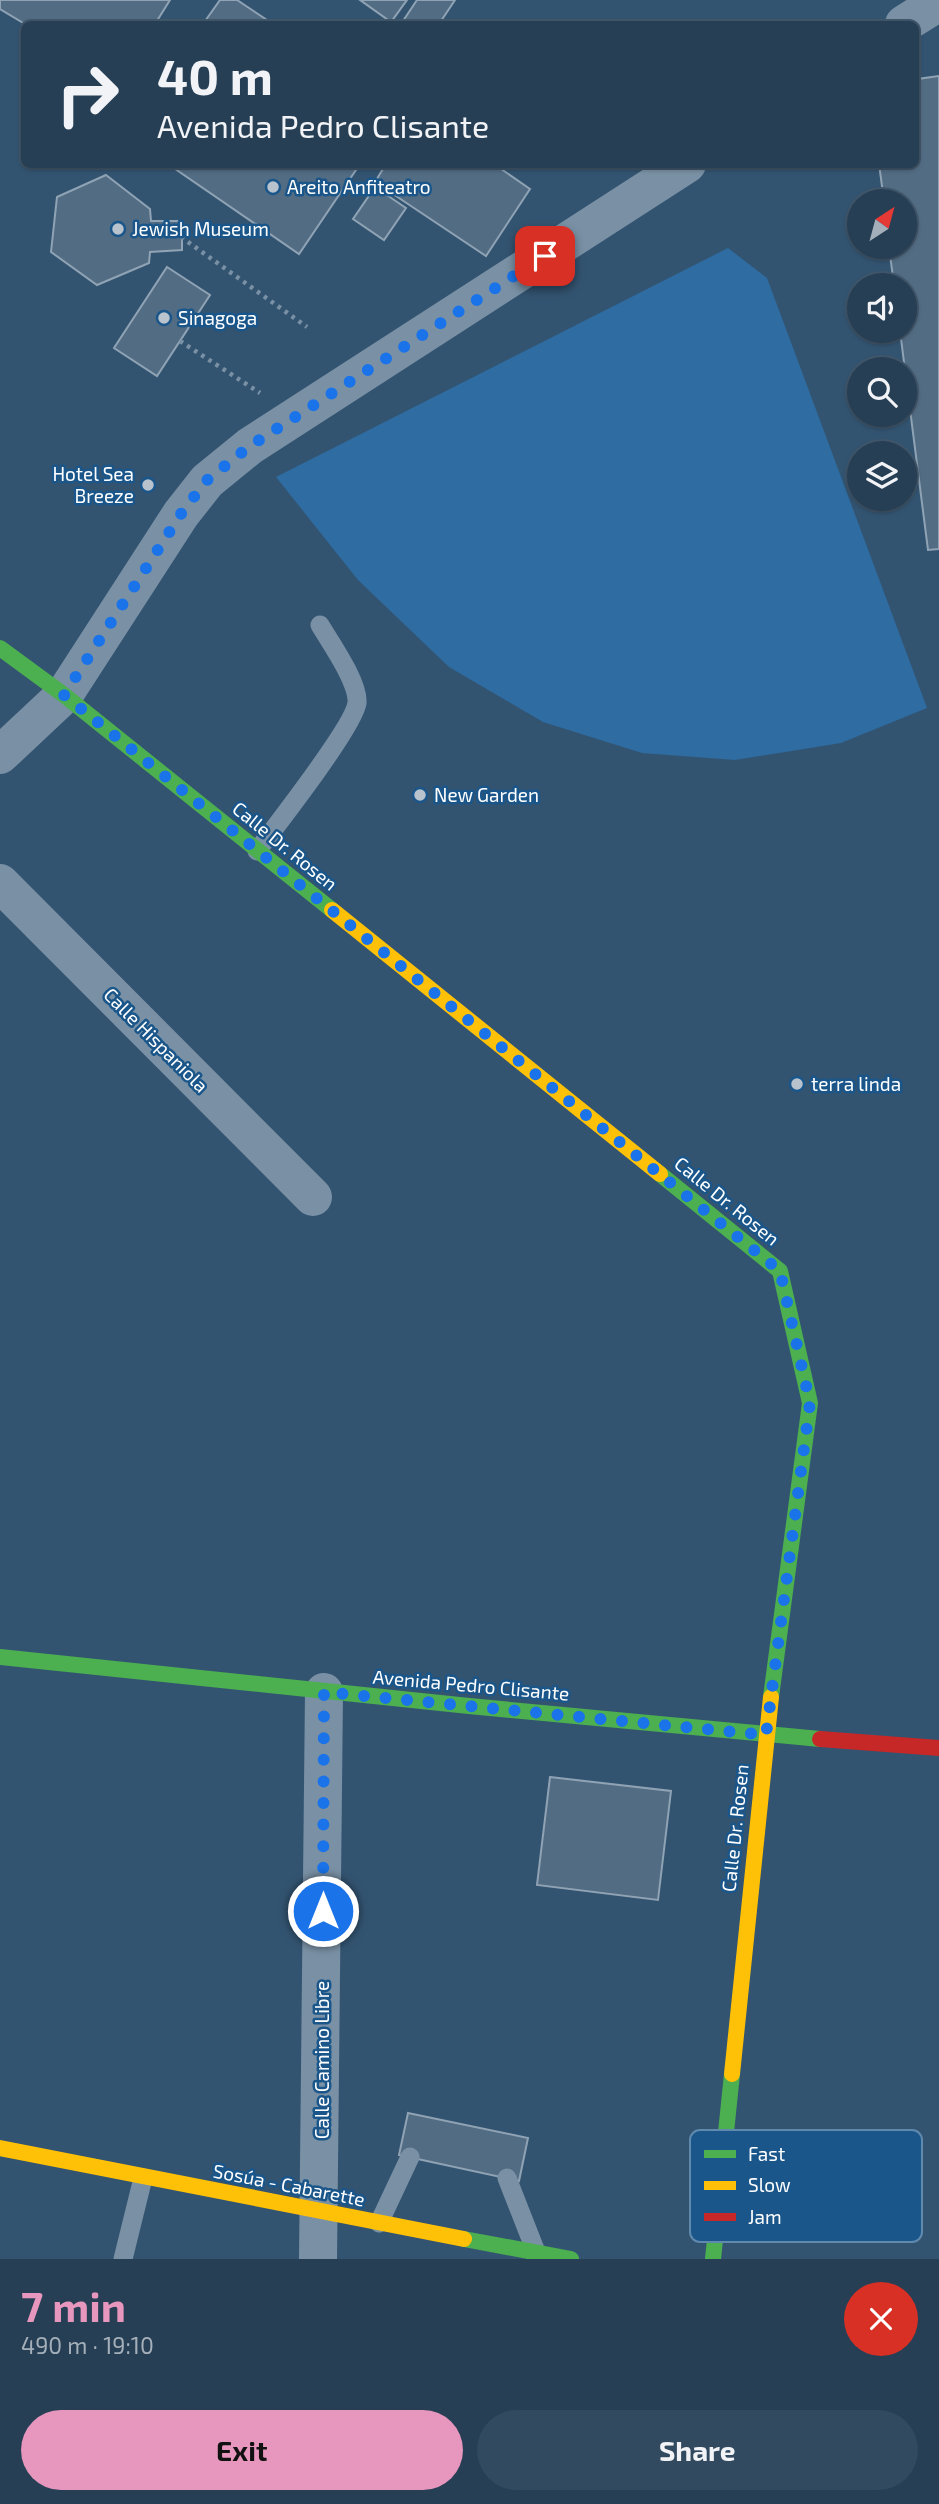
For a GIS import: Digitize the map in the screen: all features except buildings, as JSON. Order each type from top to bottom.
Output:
[{"type":"street","points":[[909,21],[939,2]]},
{"type":"street","points":[[0,755],[64,695],[181,514],[206,481],[250,446],[681,168]]},
{"type":"street","name":"Calle Dr. Rosen","points":[[0,648],[64,695],[780,1271],[810,1403],[766,1735],[726,2130]]},
{"type":"street","name":"Calle Hispaniola","points":[[0,883],[313,1197]]},
{"type":"street","name":"Avenida Pedro Clisante","points":[[0,1657],[766,1735],[939,1748]]},
{"type":"street","name":"Calle Camino Libre","points":[[318,2259],[324,1692]]},
{"type":"street","name":"Sosúa - Cabarette","points":[[0,2148],[143,2178],[571,2259]]},
{"type":"lane","points":[[257,851],[345,728],[357,703],[354,685],[320,625]]},
{"type":"lane","points":[[379,2223],[410,2157]]},
{"type":"lane","points":[[122,2259],[143,2178]]},
{"type":"lane","points":[[507,2178],[536,2252]]},
{"type":"path","points":[[181,237],[307,327]]},
{"type":"path","points":[[180,341],[260,394]]},
{"type":"shaded area","points":[[728,248],[767,278],[847,493],[847,511],[854,511],[927,708],[841,743],[735,760],[642,753],[543,722],[449,667],[358,580],[276,477]]},
{"type":"traffic: fast","points":[[0,648],[64,695],[332,910]]},
{"type":"traffic: fast","points":[[660,1174],[780,1271],[810,1403],[771,1697]]},
{"type":"traffic: fast","points":[[0,1657],[820,1739]]},
{"type":"traffic: fast","points":[[726,2130],[732,2074]]},
{"type":"traffic: fast","points":[[464,2239],[571,2259]]},
{"type":"traffic: fast","points":[[713,2259],[715,2242]]},
{"type":"traffic: slow","points":[[332,910],[660,1174]]},
{"type":"traffic: slow","points":[[732,2074],[771,1697]]},
{"type":"traffic: slow","points":[[0,2148],[464,2239]]},
{"type":"traffic: jam","points":[[820,1739],[939,1748]]},
{"type":"place","name":"Areito Anfiteatro","points":[[273,187]]},
{"type":"place","name":"Jewish Museum","points":[[118,229]]},
{"type":"place","name":"Sinagoga","points":[[164,318]]},
{"type":"place","name":"Hotel Sea Breeze","points":[[148,485]]},
{"type":"place","name":"New Garden","points":[[420,795]]},
{"type":"place","name":"terra linda","points":[[797,1084]]},
{"type":"route","points":[[323,1911],[324,1692],[766,1735],[810,1403],[780,1271],[64,695],[181,514],[206,481],[250,446],[545,256]]}]
